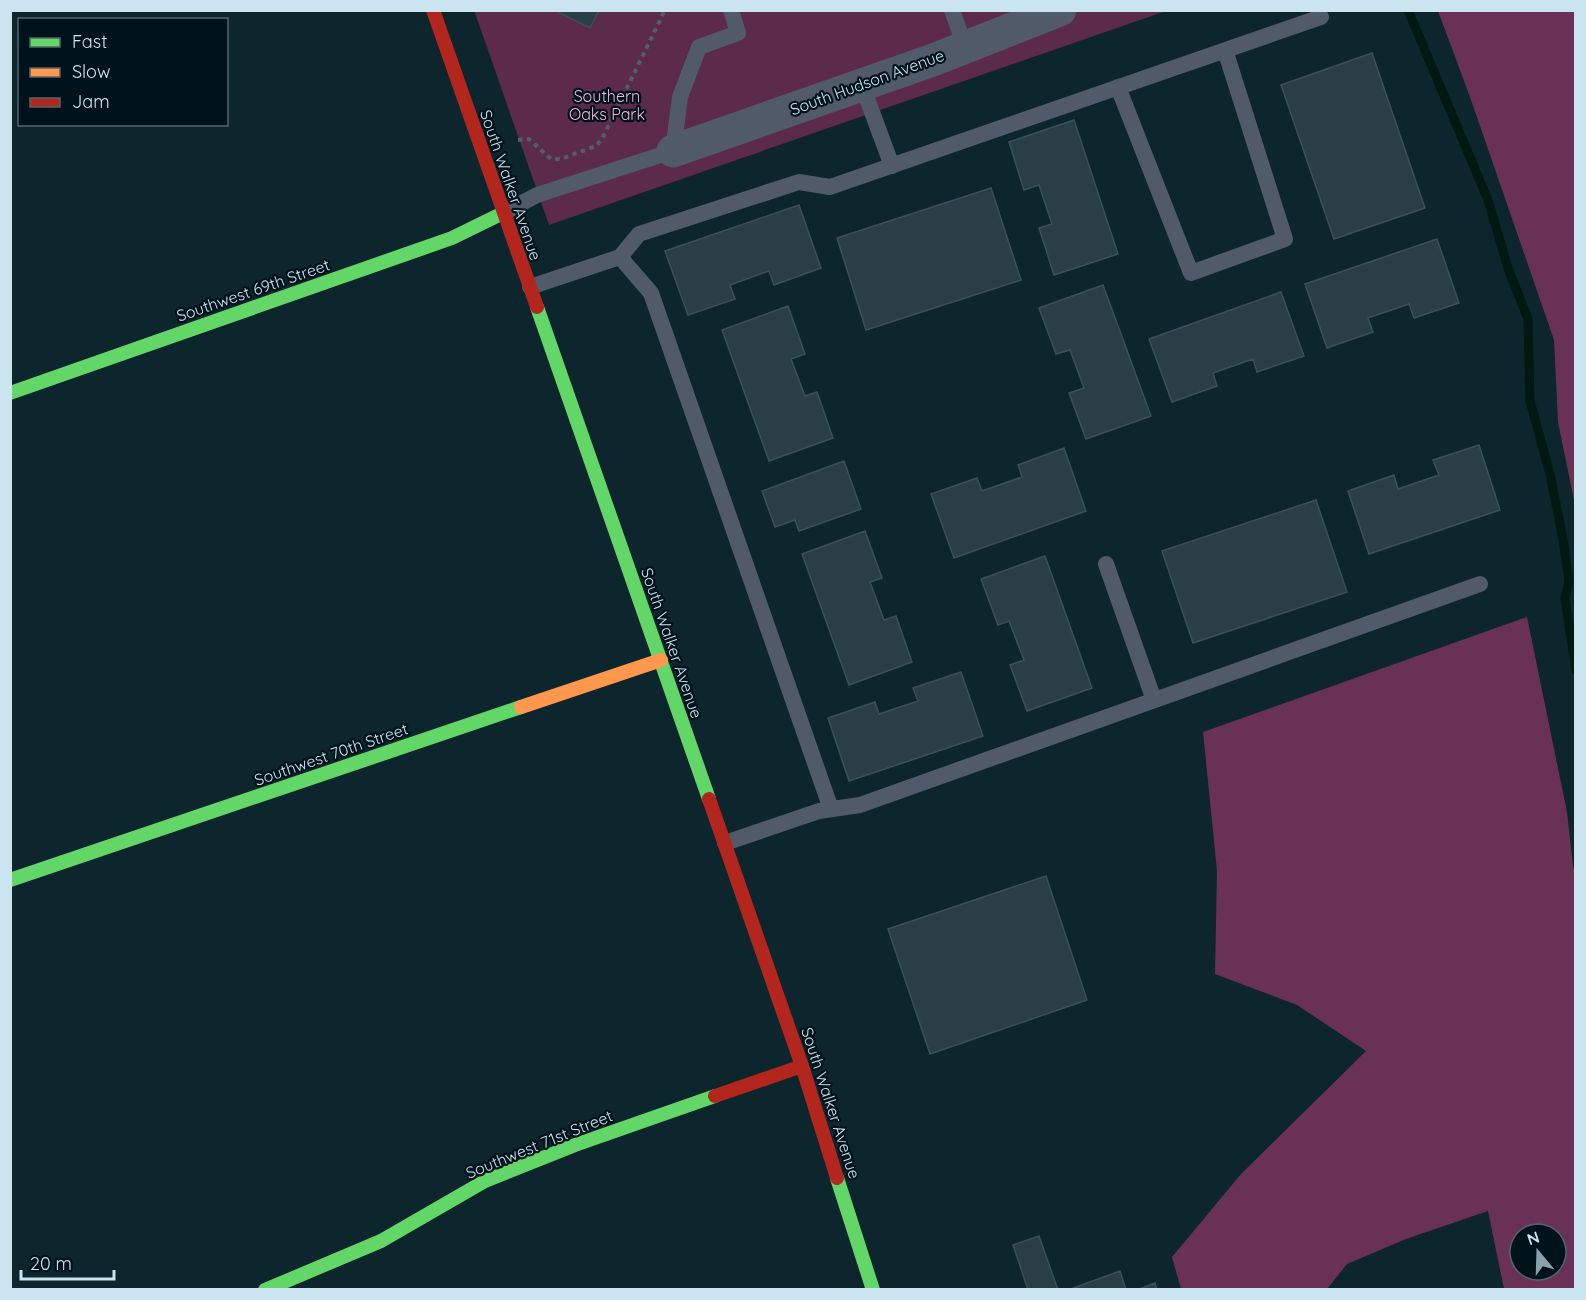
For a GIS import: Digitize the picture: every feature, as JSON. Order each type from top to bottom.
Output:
[{"type":"street","name":"South Walker Avenue","points":[[433,10],[802,1066],[873,1290]]},
{"type":"street","name":"South Hudson Avenue","points":[[674,151],[862,85],[1060,10]]},
{"type":"street","name":"Southwest 69th Street","points":[[10,393],[452,238],[503,213]]},
{"type":"street","name":"Southwest 70th Street","points":[[10,880],[661,660]]},
{"type":"street","name":"Southwest 71st Street","points":[[266,1290],[381,1241],[485,1181],[575,1145],[802,1066]]},
{"type":"lane","points":[[503,213],[537,195],[674,151],[680,97],[699,47],[738,33],[731,10]]},
{"type":"lane","points":[[952,10],[965,47]]},
{"type":"lane","points":[[530,287],[620,257],[639,234],[799,182],[831,187],[1321,17]]},
{"type":"lane","points":[[1118,87],[1191,273],[1285,239],[1225,50]]},
{"type":"lane","points":[[862,85],[892,166]]},
{"type":"lane","points":[[620,257],[651,293],[831,809]]},
{"type":"lane","points":[[1106,564],[1154,700]]},
{"type":"lane","points":[[724,843],[819,811],[860,805],[1480,584]]},
{"type":"path","points":[[518,140],[529,139],[551,159],[561,159],[596,146],[602,139],[664,12],[668,10]]},
{"type":"green space","name":"Southern Oaks Park","points":[[474,10],[1166,11],[549,225]]},
{"type":"shaded area","points":[[1438,11],[1575,11],[1575,505],[1558,422],[1554,340]]},
{"type":"shaded area","points":[[1527,617],[1567,812],[1575,873],[1575,1289],[1504,1289],[1488,1211],[1406,1239],[1347,1264],[1327,1289],[1181,1289],[1172,1257],[1241,1174],[1366,1051],[1297,1005],[1215,974],[1217,871],[1203,732]]},
{"type":"building","points":[[554,10],[599,10],[590,28]]},
{"type":"building","points":[[1372,53],[1425,208],[1334,239],[1281,85]]},
{"type":"building","points":[[1074,120],[1118,254],[1054,275],[1039,228],[1052,224],[1039,185],[1024,190],[1009,142]]},
{"type":"building","points":[[991,188],[1021,280],[866,330],[837,238]]},
{"type":"building","points":[[799,205],[821,268],[774,285],[769,271],[730,285],[735,299],[688,315],[665,251]]},
{"type":"building","points":[[1437,239],[1459,303],[1414,318],[1409,304],[1368,318],[1373,332],[1327,348],[1305,284]]},
{"type":"building","points":[[1103,285],[1151,416],[1086,439],[1069,393],[1084,388],[1070,350],[1056,354],[1039,308]]},
{"type":"building","points":[[1281,292],[1304,356],[1257,372],[1253,359],[1213,373],[1217,386],[1172,402],[1149,339]]},
{"type":"building","points":[[788,306],[805,354],[791,359],[805,396],[817,392],[833,438],[769,461],[722,330]]},
{"type":"building","points":[[1479,445],[1500,510],[1369,554],[1348,491],[1394,475],[1398,489],[1439,475],[1433,460]]},
{"type":"building","points":[[1064,448],[1086,511],[954,558],[931,494],[977,478],[982,491],[1022,477],[1018,465]]},
{"type":"building","points":[[844,461],[861,509],[799,531],[795,520],[775,527],[762,491]]},
{"type":"building","points":[[1316,500],[1347,592],[1193,643],[1162,551]]},
{"type":"building","points":[[865,531],[882,578],[870,582],[884,620],[896,616],[912,662],[849,685],[802,554]]},
{"type":"building","points":[[1045,556],[1092,688],[1027,711],[1010,665],[1024,660],[1009,621],[998,625],[981,579]]},
{"type":"building","points":[[961,672],[983,736],[849,781],[828,718],[875,702],[879,714],[918,701],[913,688]]},
{"type":"building","points":[[1046,876],[1087,1000],[930,1054],[888,929]]},
{"type":"building","points":[[1039,1236],[1058,1290],[1028,1290],[1013,1245]]},
{"type":"building","points":[[1120,1271],[1126,1290],[1068,1290]]},
{"type":"building","points":[[1155,1283],[1157,1290],[1137,1290]]},
{"type":"waterway","points":[[1408,10],[1488,200],[1508,268],[1528,319],[1530,401],[1550,474],[1563,539],[1569,582],[1565,598],[1576,670]]},
{"type":"traffic: fast","points":[[10,393],[452,238],[503,213]]},
{"type":"traffic: fast","points":[[537,307],[709,799]]},
{"type":"traffic: fast","points":[[10,880],[521,707]]},
{"type":"traffic: fast","points":[[265,1290],[381,1241],[485,1181],[575,1145],[715,1096]]},
{"type":"traffic: fast","points":[[837,1178],[873,1290]]},
{"type":"traffic: slow","points":[[521,707],[661,660]]},
{"type":"traffic: jam","points":[[433,10],[537,307]]},
{"type":"traffic: jam","points":[[709,799],[802,1066],[837,1178]]},
{"type":"traffic: jam","points":[[715,1096],[802,1066]]}]
